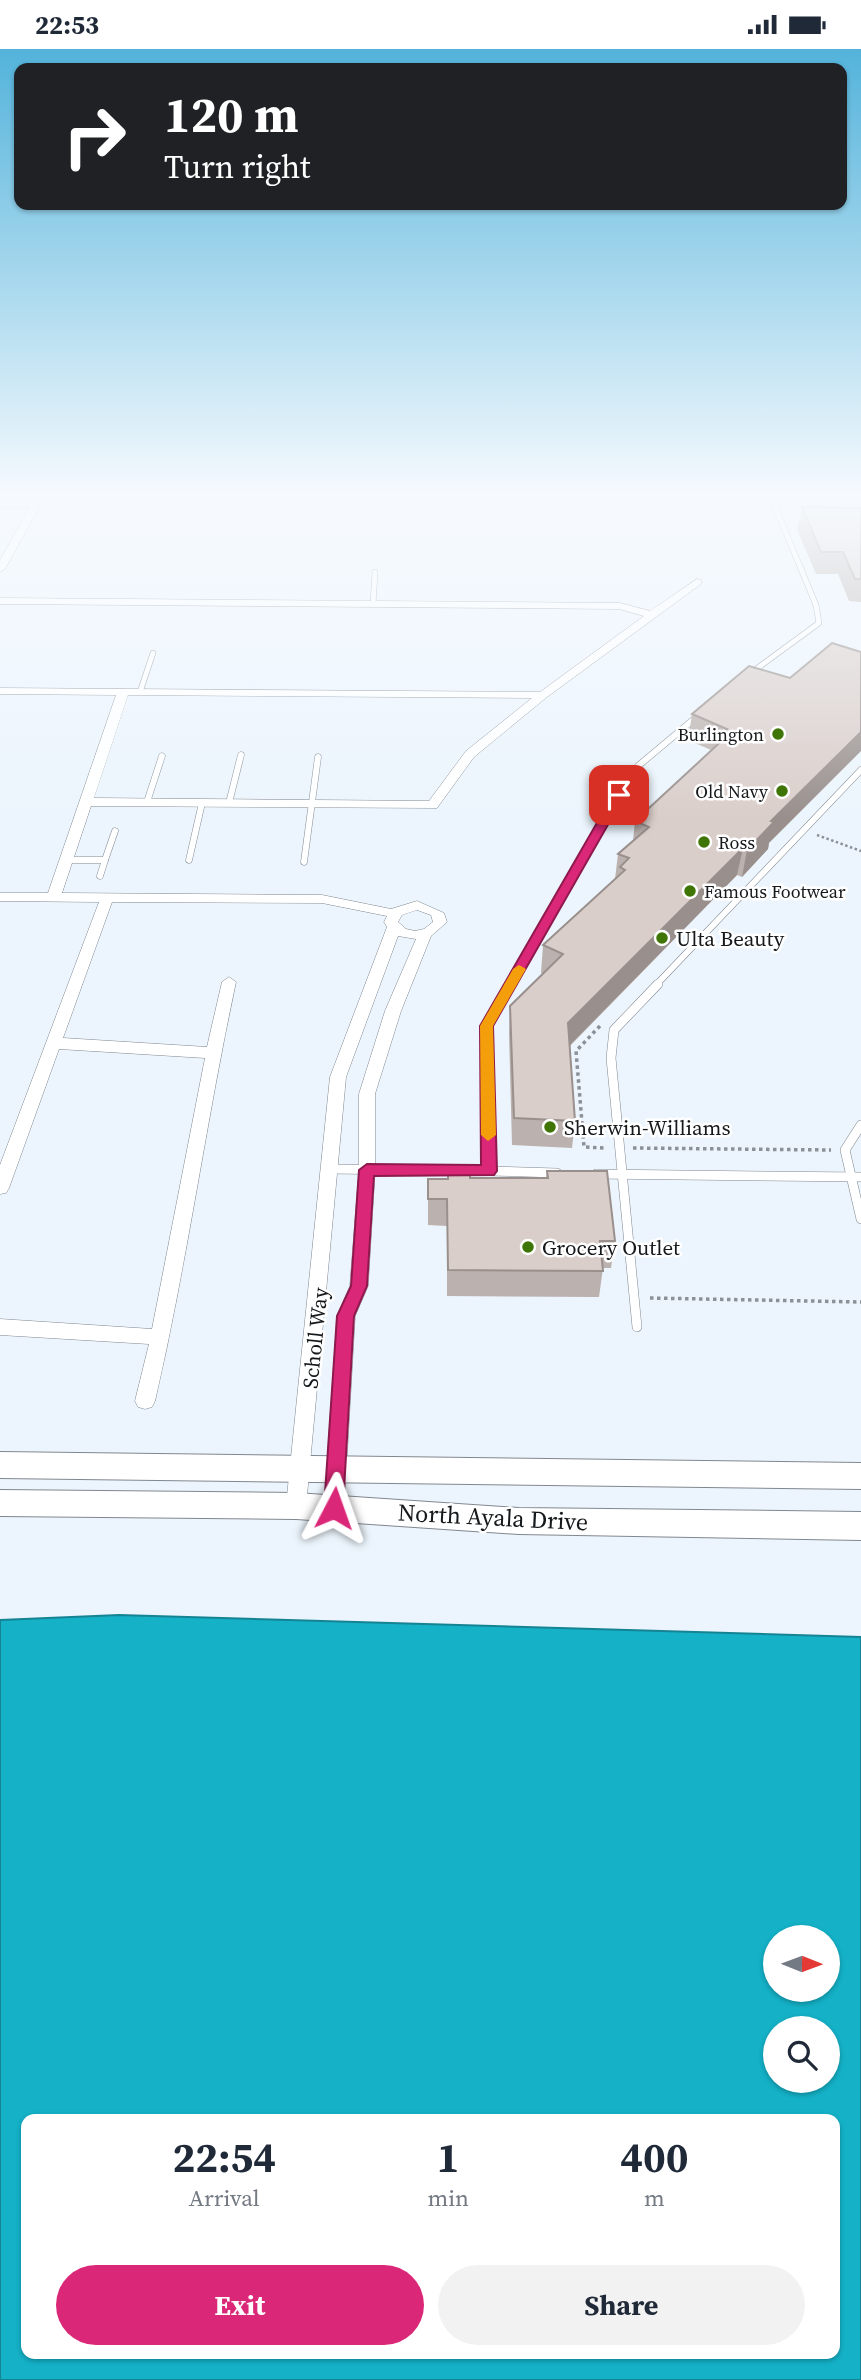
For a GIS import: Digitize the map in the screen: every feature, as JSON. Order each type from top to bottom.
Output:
[{"type":"main road","name":"North Ayala Drive","points":[[0,1465],[337,1467],[861,1476]]},
{"type":"main road","name":"North Ayala Drive","points":[[0,1503],[296,1506],[519,1521],[861,1526]]},
{"type":"street","points":[[0,601],[620,606],[651,615]]},
{"type":"street","points":[[86,802],[433,805],[470,754],[542,695],[671,601]]},
{"type":"street","points":[[0,691],[542,695]]},
{"type":"street","points":[[54,897],[123,692]]},
{"type":"street","points":[[0,897],[321,899],[365,905],[394,921],[404,933],[425,934]]},
{"type":"street","points":[[0,1188],[107,898]]},
{"type":"street","name":"Scholl Way","points":[[296,1506],[302,1467],[338,1077],[394,921],[408,906],[432,909],[437,913],[440,922],[438,927],[425,934],[405,982],[367,1094],[367,1170],[359,1286],[346,1316],[334,1508]]},
{"type":"street","points":[[374,975],[405,982]]},
{"type":"street","points":[[145,1401],[162,1337],[212,1053],[229,982]]},
{"type":"street","points":[[53,1043],[212,1053]]},
{"type":"street","points":[[0,1327],[162,1337]]},
{"type":"lane","points":[[744,678],[819,623],[814,601]]},
{"type":"lane","points":[[140,692],[153,653]]},
{"type":"lane","points":[[489,1171],[486,1026],[638,766],[702,713]]},
{"type":"lane","points":[[229,803],[241,755]]},
{"type":"lane","points":[[147,802],[162,756]]},
{"type":"lane","points":[[304,862],[318,757]]},
{"type":"lane","points":[[637,1327],[609,1055],[614,1030],[861,770]]},
{"type":"lane","points":[[189,860],[202,803]]},
{"type":"lane","points":[[100,876],[115,831]]},
{"type":"lane","points":[[67,860],[105,860]]},
{"type":"lane","points":[[861,1125],[845,1150],[861,1219]]},
{"type":"lane","points":[[331,1169],[568,1173]]},
{"type":"lane","points":[[581,1174],[861,1177]]},
{"type":"path","points":[[815,834],[861,851]]},
{"type":"path","points":[[632,1148],[831,1150]]},
{"type":"path","points":[[650,1298],[861,1302]]},
{"type":"water","points":[[119,1615],[861,1637],[861,2380],[0,2380],[0,1620]]},
{"type":"building","points":[[832,643],[861,652],[861,732],[771,821],[774,822],[747,850],[743,848],[568,1023],[575,1121],[514,1118],[510,1006],[563,954],[543,945],[625,870],[620,867],[629,858],[618,854],[649,827],[635,821],[728,735],[722,733],[727,729],[692,714],[749,666],[790,678]]},
{"type":"building","name":"Grocery Outlet","points":[[547,1171],[607,1171],[615,1241],[600,1241],[603,1271],[448,1270],[447,1199],[428,1199],[428,1179],[448,1179],[448,1172],[470,1172],[470,1178],[548,1178]]},
{"type":"slow traffic","points":[[488,1135],[486,1026],[519,969]]},
{"type":"place","name":"Burlington","points":[[778,734]]},
{"type":"place","name":"Old Navy","points":[[782,791]]},
{"type":"place","name":"Ross","points":[[704,842]]},
{"type":"place","name":"Famous Footwear","points":[[690,891]]},
{"type":"place","name":"Ulta Beauty","points":[[662,938]]},
{"type":"place","name":"Sherwin-Williams","points":[[550,1127]]},
{"type":"place","name":"Grocery Outlet","points":[[528,1247]]},
{"type":"route","points":[[334,1508],[346,1316],[359,1286],[367,1170],[489,1171],[486,1026],[619,795]]}]
